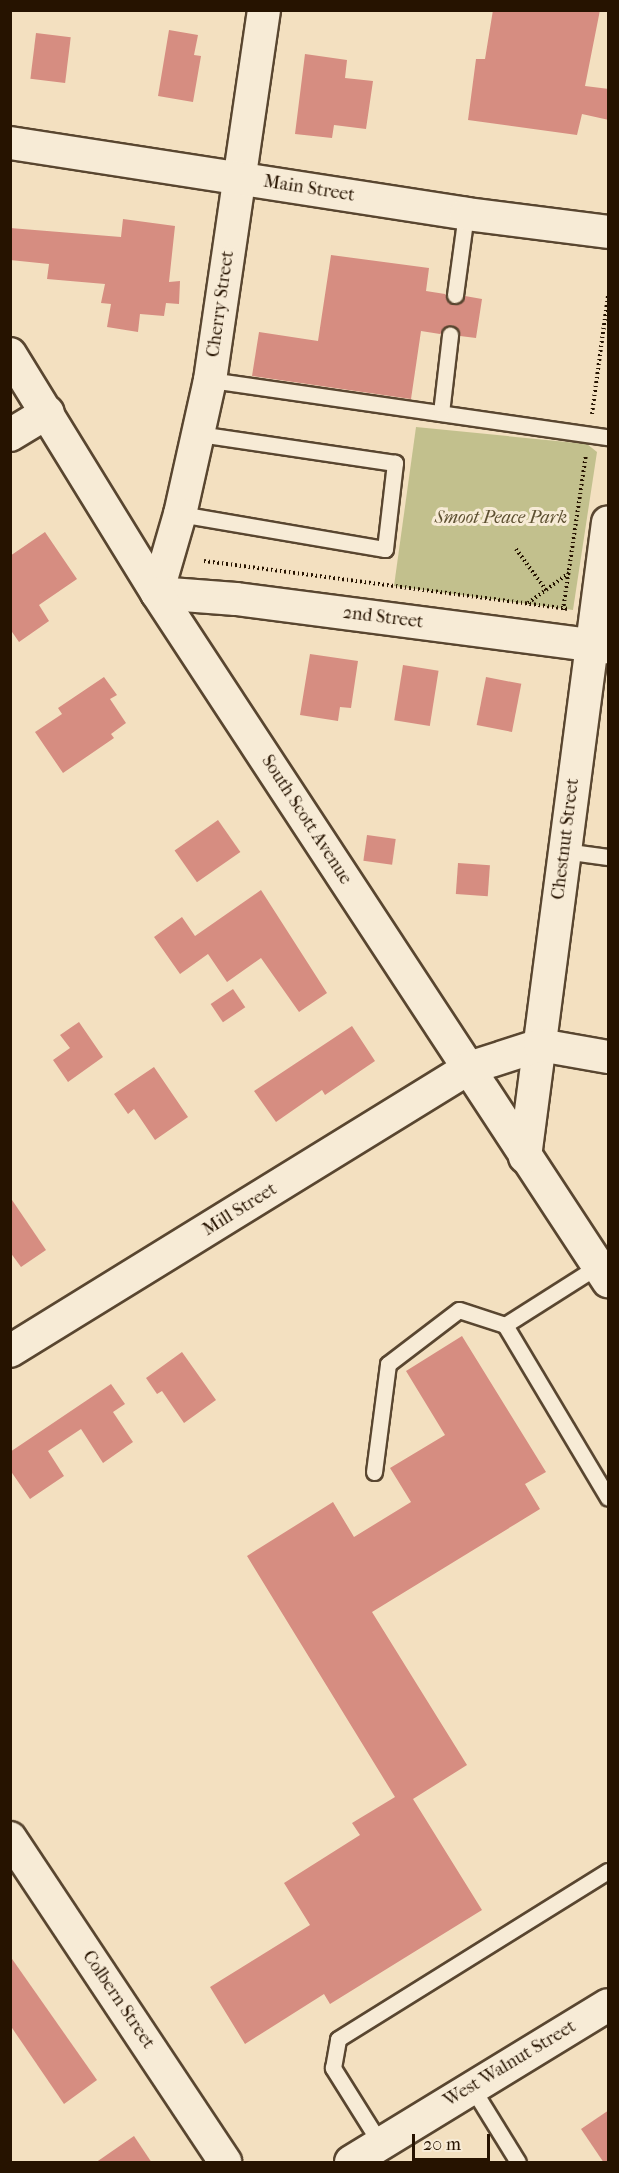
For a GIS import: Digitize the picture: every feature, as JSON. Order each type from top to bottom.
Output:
[{"type":"street","name":"Cherry Street","points":[[157,593],[180,514],[210,380],[264,10]]},
{"type":"street","name":"Main Street","points":[[10,143],[466,214],[609,231]]},
{"type":"street","name":"South Scott Avenue","points":[[10,354],[48,411],[157,593],[603,1274]]},
{"type":"street","points":[[10,435],[48,411]]},
{"type":"street","name":"Chestnut Street","points":[[525,1157],[564,851],[599,646],[609,522]]},
{"type":"street","name":"2nd Street","points":[[157,593],[236,599],[599,646]]},
{"type":"street","points":[[540,1045],[609,1057]]},
{"type":"street","name":"Mill Street","points":[[10,1351],[469,1068],[540,1045]]},
{"type":"street","name":"Colbern Street","points":[[10,1838],[225,2163]]},
{"type":"street","name":"West Walnut Street","points":[[351,2163],[470,2086],[609,2005]]},
{"type":"lane","points":[[455,295],[466,214]]},
{"type":"lane","points":[[441,413],[450,335]]},
{"type":"lane","points":[[210,380],[609,437]]},
{"type":"lane","points":[[180,514],[385,549],[395,463],[198,434]]},
{"type":"lane","points":[[564,851],[609,857]]},
{"type":"lane","points":[[505,1325],[603,1274]]},
{"type":"lane","points":[[374,1472],[388,1364],[459,1310],[505,1325],[608,1498]]},
{"type":"lane","points":[[380,2143],[333,2068],[338,2039],[609,1871]]},
{"type":"lane","points":[[470,2086],[518,2163]]},
{"type":"path","points":[[562,619],[609,296]]},
{"type":"path","points":[[516,549],[546,590]]},
{"type":"path","points":[[204,561],[573,610]]},
{"type":"path","points":[[527,604],[569,573]]},
{"type":"green space","name":"Smoot Peace Park","points":[[416,427],[587,444],[597,452],[573,610],[394,586]]},
{"type":"building","points":[[493,10],[600,10],[585,86],[609,89],[609,120],[582,114],[577,135],[468,120],[476,59],[485,59]]},
{"type":"building","points":[[169,30],[198,35],[194,55],[201,56],[193,102],[158,96]]},
{"type":"building","points":[[36,33],[71,37],[65,83],[30,79]]},
{"type":"building","points":[[305,54],[347,60],[345,78],[373,81],[366,129],[334,125],[332,138],[295,134]]},
{"type":"building","points":[[123,219],[175,226],[169,282],[180,281],[179,304],[166,303],[164,316],[140,314],[138,332],[107,327],[111,304],[101,303],[105,284],[47,279],[49,264],[10,260],[10,228],[121,237]]},
{"type":"building","points":[[331,255],[429,268],[426,291],[445,294],[454,305],[465,296],[482,299],[476,338],[460,336],[452,325],[440,334],[421,331],[411,399],[252,376],[259,332],[318,341]]},
{"type":"building","points":[[45,532],[77,579],[39,605],[49,621],[19,642],[10,629],[10,556]]},
{"type":"building","points":[[310,654],[358,661],[351,708],[340,707],[338,721],[300,715]]},
{"type":"building","points":[[403,665],[439,671],[430,726],[394,720]]},
{"type":"building","points":[[104,677],[117,695],[110,699],[126,723],[111,734],[114,738],[63,773],[35,732],[62,714],[58,708]]},
{"type":"building","points":[[486,677],[521,684],[512,732],[477,725]]},
{"type":"building","points":[[218,820],[240,852],[197,882],[175,850]]},
{"type":"building","points":[[367,835],[396,839],[392,865],[363,861]]},
{"type":"building","points":[[458,863],[490,865],[488,896],[456,894]]},
{"type":"building","points":[[261,890],[327,993],[299,1012],[261,958],[227,982],[208,954],[180,974],[154,937],[182,917],[195,936]]},
{"type":"building","points":[[233,989],[245,1007],[223,1022],[211,1004]]},
{"type":"building","points":[[79,1022],[103,1057],[68,1082],[53,1060],[70,1048],[60,1035]]},
{"type":"building","points":[[352,1026],[375,1061],[325,1095],[322,1090],[276,1122],[254,1091]]},
{"type":"building","points":[[154,1067],[188,1117],[155,1140],[134,1109],[128,1114],[114,1094]]},
{"type":"building","points":[[10,1197],[46,1250],[21,1267],[10,1252]]},
{"type":"building","points":[[462,1336],[546,1472],[525,1484],[540,1509],[372,1612],[467,1765],[413,1799],[482,1910],[330,2004],[324,1994],[245,2044],[210,1987],[310,1925],[284,1883],[360,1835],[352,1823],[395,1797],[247,1556],[333,1502],[354,1537],[411,1502],[390,1468],[445,1435],[406,1371]]},
{"type":"building","points":[[182,1352],[216,1400],[184,1423],[162,1391],[157,1394],[146,1378]]},
{"type":"building","points":[[111,1384],[125,1404],[113,1412],[133,1442],[103,1463],[81,1429],[48,1451],[64,1476],[30,1499],[10,1470],[10,1452]]},
{"type":"building","points":[[10,1956],[97,2080],[64,2104],[10,2025]]},
{"type":"building","points":[[609,2110],[609,2163],[604,2163],[581,2129]]},
{"type":"building","points":[[134,2136],[152,2163],[95,2163]]}]
